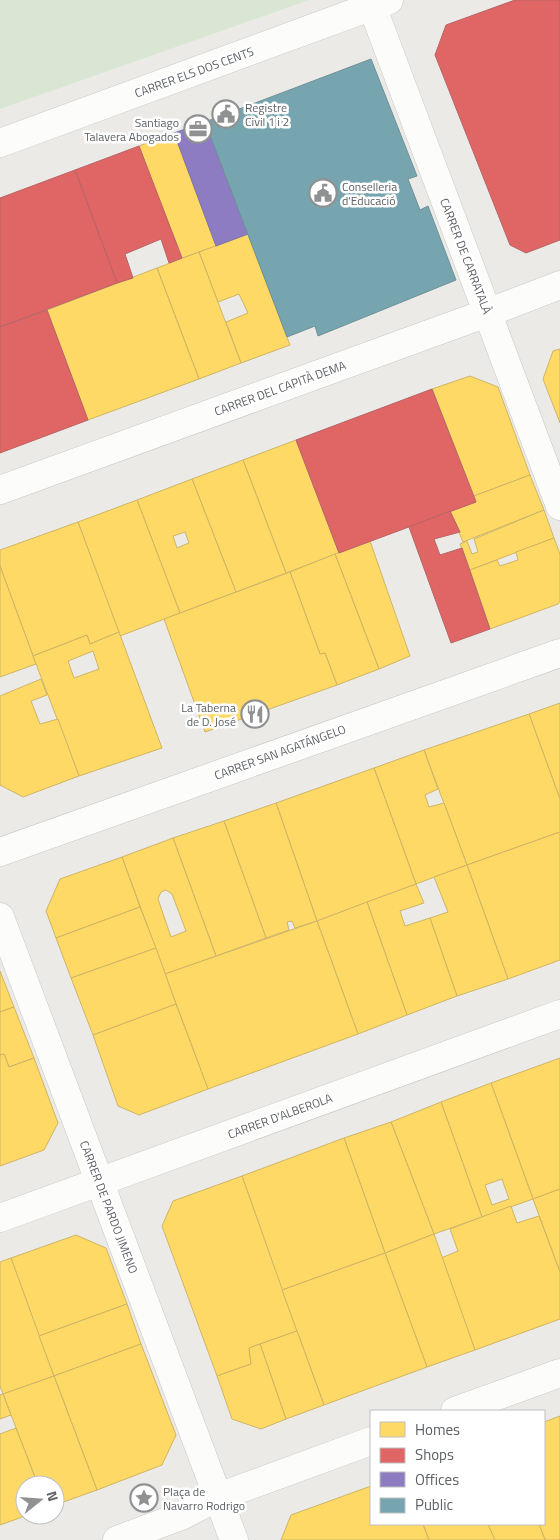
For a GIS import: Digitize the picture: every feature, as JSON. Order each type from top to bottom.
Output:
[{"type":"street","name":"CARRER ELS DOS CENTS","points":[[0,143],[380,3]]},
{"type":"street","name":"CARRER DE CARRATALÀ","points":[[380,3],[487,313],[560,506]]},
{"type":"street","name":"CARRER DEL CAPITÀ DEMA","points":[[0,490],[560,285]]},
{"type":"street","name":"CARRER SAN AGATÁNGELO","points":[[0,852],[560,653]]},
{"type":"street","name":"CARRER DE PARDO JIMENO","points":[[0,917],[218,1497]]},
{"type":"street","name":"CARRER D'ALBEROLA","points":[[0,1218],[560,1014]]},
{"type":"street","points":[[458,1410],[560,1373]]},
{"type":"street","points":[[117,1540],[181,1516],[218,1497],[370,1441]]},
{"type":"street","points":[[218,1497],[234,1540]]},
{"type":"green space","points":[[0,0],[309,0],[0,109]]},
{"type":"building: Homes","points":[[174,133],[216,246],[182,258],[139,146]]},
{"type":"building: Homes","points":[[248,234],[290,345],[241,363],[226,322],[248,313],[239,294],[218,302],[199,252]]},
{"type":"building: Homes","points":[[199,252],[241,363],[199,379],[157,268]]},
{"type":"building: Homes","points":[[157,268],[199,379],[88,420],[47,310]]},
{"type":"building: Homes","points":[[560,349],[560,423],[543,379],[553,351]]},
{"type":"building: Homes","points":[[470,376],[498,387],[530,475],[474,496],[432,389]]},
{"type":"building: Homes","points":[[296,440],[339,553],[286,573],[243,460]]},
{"type":"building: Homes","points":[[243,460],[286,573],[236,592],[192,479]]},
{"type":"building: Homes","points":[[530,475],[544,510],[463,542],[450,511],[476,502],[474,496]]},
{"type":"building: Homes","points":[[192,479],[236,592],[180,613],[137,500]],"holes":[[[185,532],[189,543],[177,548],[173,536]]]},
{"type":"building: Homes","points":[[137,500],[180,613],[120,636],[78,522]]},
{"type":"building: Homes","points":[[544,510],[554,538],[470,570],[460,544],[467,541],[472,554],[478,552],[474,539]]},
{"type":"building: Homes","points":[[78,522],[119,632],[90,644],[87,635],[33,656],[0,566],[0,550]]},
{"type":"building: Homes","points":[[554,538],[560,554],[560,601],[558,604],[490,629],[470,570],[497,560],[500,566],[518,560],[516,552]]},
{"type":"building: Homes","points":[[370,541],[410,656],[379,669],[335,554]]},
{"type":"building: Homes","points":[[335,554],[379,669],[337,685],[325,653],[320,654],[290,572]]},
{"type":"building: Homes","points":[[0,566],[36,664],[0,677]]},
{"type":"building: Homes","points":[[290,572],[320,654],[325,653],[337,685],[205,732],[164,619]]},
{"type":"building: Homes","points":[[119,632],[162,748],[79,776],[33,656],[87,635],[90,644]],"holes":[[[93,651],[99,669],[74,678],[68,661]]]},
{"type":"building: Homes","points":[[41,679],[47,695],[31,701],[40,724],[58,719],[79,776],[23,797],[0,785],[0,696]]},
{"type":"building: Homes","points":[[560,703],[560,799],[529,714]]},
{"type":"building: Homes","points":[[529,714],[560,799],[560,832],[467,865],[424,750]]},
{"type":"building: Homes","points":[[424,750],[438,789],[425,795],[429,807],[444,803],[467,865],[416,884],[374,768]]},
{"type":"building: Homes","points":[[374,768],[416,884],[317,921],[276,803]]},
{"type":"building: Homes","points":[[276,803],[317,921],[295,928],[292,921],[287,922],[289,930],[266,938],[224,821]]},
{"type":"building: Homes","points":[[224,821],[266,938],[216,956],[173,838]]},
{"type":"building: Homes","points":[[560,832],[560,960],[508,979],[467,865]]},
{"type":"building: Homes","points":[[173,838],[216,956],[165,974],[122,857]],"holes":[[[166,890],[172,894],[186,931],[171,937],[158,899],[161,892]]]},
{"type":"building: Homes","points":[[122,857],[140,907],[56,938],[46,911],[60,879]]},
{"type":"building: Homes","points":[[467,865],[508,979],[457,996],[430,918],[448,912],[434,877]]},
{"type":"building: Homes","points":[[416,884],[424,903],[400,911],[405,926],[430,918],[457,996],[407,1015],[367,902]]},
{"type":"building: Homes","points":[[367,902],[407,1015],[358,1034],[317,921]]},
{"type":"building: Homes","points":[[140,907],[156,948],[71,978],[56,938]]},
{"type":"building: Homes","points":[[317,921],[358,1034],[208,1089],[165,974]]},
{"type":"building: Homes","points":[[156,948],[176,1004],[93,1035],[71,978]]},
{"type":"building: Homes","points":[[0,971],[14,1007],[0,1012]]},
{"type":"building: Homes","points":[[176,1004],[208,1089],[139,1115],[118,1106],[93,1035]]},
{"type":"building: Homes","points":[[14,1007],[34,1058],[9,1067],[4,1054],[0,1055],[0,1012]]},
{"type":"building: Homes","points":[[4,1054],[9,1067],[34,1058],[58,1123],[44,1150],[0,1166],[0,1055]]},
{"type":"building: Homes","points":[[560,1058],[560,1189],[533,1199],[491,1083]]},
{"type":"building: Homes","points":[[491,1083],[533,1199],[482,1217],[441,1102]],"holes":[[[502,1179],[509,1199],[492,1205],[485,1185]]]},
{"type":"building: Homes","points":[[441,1102],[482,1217],[434,1234],[391,1122]]},
{"type":"building: Homes","points":[[391,1122],[434,1234],[385,1253],[344,1138]]},
{"type":"building: Homes","points":[[344,1138],[385,1253],[282,1290],[242,1176]]},
{"type":"building: Homes","points":[[242,1176],[297,1331],[249,1348],[251,1364],[217,1376],[162,1226],[173,1201]]},
{"type":"building: Homes","points":[[560,1189],[560,1272],[533,1199]]},
{"type":"building: Homes","points":[[511,1206],[517,1223],[539,1216],[560,1272],[560,1319],[475,1350],[441,1258],[458,1251],[450,1229]]},
{"type":"building: Homes","points":[[434,1234],[475,1350],[427,1367],[385,1253]]},
{"type":"building: Homes","points":[[76,1235],[106,1248],[127,1304],[39,1336],[11,1258]]},
{"type":"building: Homes","points":[[385,1253],[427,1367],[324,1405],[282,1290]]},
{"type":"building: Homes","points":[[11,1258],[54,1376],[3,1394],[0,1386],[0,1262]]},
{"type":"building: Homes","points":[[127,1304],[141,1344],[54,1376],[39,1336]]},
{"type":"building: Homes","points":[[297,1331],[324,1405],[286,1419],[260,1344]]},
{"type":"building: Homes","points":[[141,1344],[176,1435],[162,1465],[97,1490],[54,1376]]},
{"type":"building: Homes","points":[[260,1344],[286,1419],[261,1429],[232,1419],[217,1376],[251,1364],[249,1348]]},
{"type":"building: Homes","points":[[54,1376],[97,1490],[65,1501],[65,1475],[34,1475],[3,1394]]},
{"type":"building: Homes","points":[[3,1394],[11,1415],[0,1419],[0,1395]]},
{"type":"building: Homes","points":[[560,1416],[560,1540],[545,1540],[539,1525],[545,1525],[545,1422]]},
{"type":"building: Homes","points":[[16,1428],[34,1475],[15,1475],[15,1520],[0,1525],[0,1434]]},
{"type":"building: Homes","points":[[370,1486],[370,1525],[423,1525],[429,1540],[281,1540],[291,1515]]},
{"type":"building: Homes","points":[[423,1525],[488,1525],[495,1540],[429,1540]]},
{"type":"building: Homes","points":[[488,1525],[539,1525],[545,1540],[495,1540]]},
{"type":"building: Shops","points":[[515,0],[560,0],[560,240],[526,253],[510,245],[435,55],[446,25]]},
{"type":"building: Shops","points":[[139,146],[182,258],[169,263],[161,239],[125,254],[133,278],[117,283],[75,170]]},
{"type":"building: Shops","points":[[75,170],[117,283],[0,327],[0,198]]},
{"type":"building: Shops","points":[[47,310],[88,420],[0,453],[0,327]]},
{"type":"building: Shops","points":[[432,389],[476,502],[339,553],[296,440]]},
{"type":"building: Shops","points":[[450,511],[460,532],[434,539],[440,555],[462,548],[490,629],[451,643],[409,527]]},
{"type":"building: Offices","points":[[205,122],[248,234],[216,246],[174,133]]},
{"type":"building: Public","name":"Conselleria d'Educació","points":[[371,59],[417,176],[408,179],[420,210],[428,206],[456,280],[318,336],[315,326],[287,337],[205,122]]},
{"type":"place","name":"Registre Civil 1 i 2","points":[[226,114]]},
{"type":"place","name":"Santiago Talavera Abogados","points":[[198,129]]},
{"type":"place","name":"Conselleria d'Educació","points":[[323,193]]},
{"type":"place","name":"La Taberna de D. José","points":[[255,714]]},
{"type":"place","name":"Plaça de Navarro Rodrigo","points":[[144,1498]]}]
